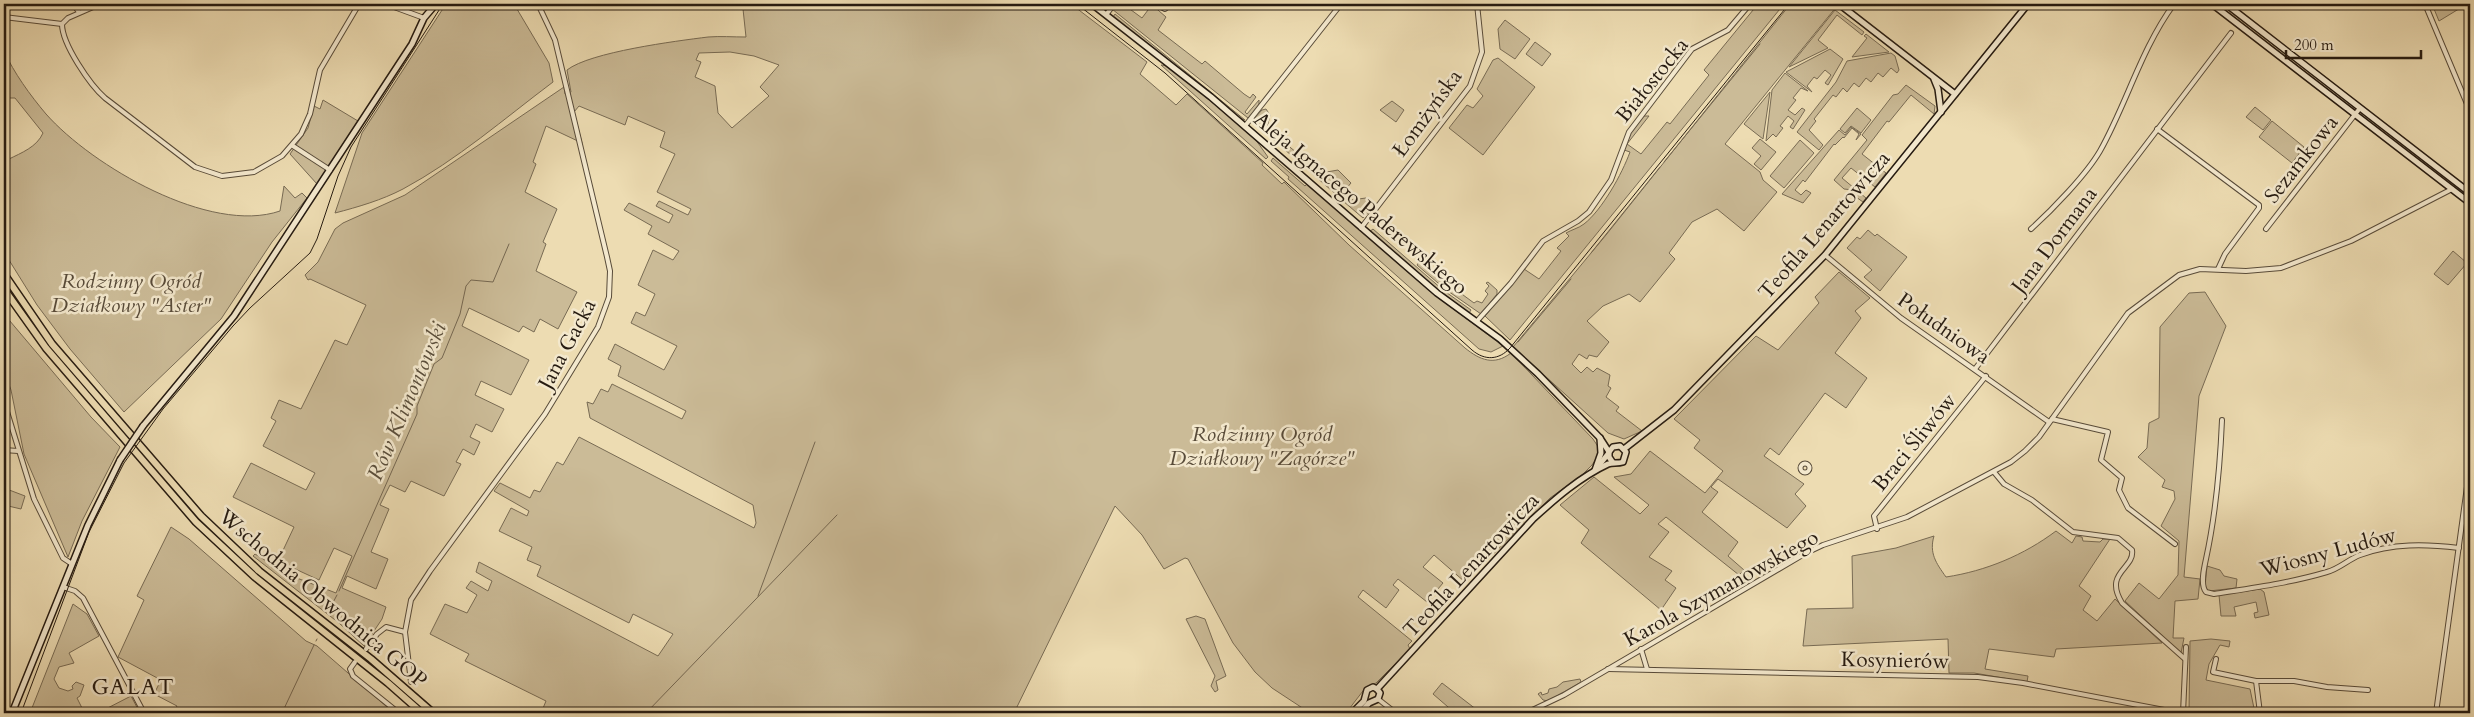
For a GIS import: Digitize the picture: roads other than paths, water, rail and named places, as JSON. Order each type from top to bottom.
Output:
[{"type":"highway","name":"Wschodnia Obwodnica GOP","points":[[4,274],[52,344],[201,516],[259,571],[371,659],[433,713]]},
{"type":"highway","name":"Wschodnia Obwodnica GOP","points":[[4,289],[24,319],[68,375],[196,522],[255,577],[388,683],[422,713]]},
{"type":"street","points":[[73,4],[79,12]]},
{"type":"street","points":[[100,4],[79,12],[62,24],[62,31],[77,64],[94,88],[195,167],[219,175],[240,175],[272,164],[293,146],[307,122],[320,70],[359,4]]},
{"type":"street","points":[[386,4],[424,18]]},
{"type":"street","points":[[12,713],[99,498],[120,460],[143,426],[234,316],[412,44],[424,18],[436,4]]},
{"type":"street","name":"Jana Gacka","points":[[411,682],[405,632],[408,614],[418,588],[545,414],[598,327],[609,296],[610,272],[607,257],[555,40],[550,24],[538,4]]},
{"type":"street","name":"Aleja Ignacego Paderewskiego","points":[[1092,4],[1212,97],[1437,293],[1477,321],[1538,374],[1600,438],[1613,447]]},
{"type":"street","points":[[1106,15],[1114,4]]},
{"type":"street","points":[[1155,4],[1165,9],[1172,4]]},
{"type":"street","points":[[1245,126],[1341,4]]},
{"type":"street","name":"Łomżyńska","points":[[1361,228],[1470,86],[1482,52],[1477,4]]},
{"type":"street","name":"Białostocka","points":[[1477,321],[1511,283],[1543,241],[1552,234],[1578,221],[1589,212],[1611,180],[1629,132],[1692,49],[1728,30],[1750,4]]},
{"type":"street","points":[[1839,4],[1955,94]]},
{"type":"street","name":"Teofila Lenartowicza","points":[[1624,450],[1674,410],[1824,255],[2028,4]]},
{"type":"street","points":[[2031,229],[2053,209],[2099,152],[2152,39],[2174,4]]},
{"type":"street","points":[[2212,4],[2470,203]]},
{"type":"street","points":[[2226,4],[2470,193]]},
{"type":"street","points":[[2425,4],[2470,111]]},
{"type":"street","points":[[4,17],[62,24]]},
{"type":"street","name":"Jana Dormana","points":[[1975,369],[2231,34]]},
{"type":"street","points":[[1931,75],[1938,86],[1941,112]]},
{"type":"street","name":"Sezamkowa","points":[[2266,229],[2360,108]]},
{"type":"street","points":[[2157,129],[2259,205],[2259,208],[2224,254],[2218,269]]},
{"type":"street","points":[[293,146],[330,170]]},
{"type":"street","points":[[2443,172],[2452,189],[2470,193]]},
{"type":"street","name":"Karola Szymanowskiego","points":[[1526,713],[1564,695],[1806,553],[1822,545],[1877,529],[1907,517],[1994,472],[2025,452],[2051,420],[2128,313],[2179,275],[2200,269],[2272,270],[2312,258],[2360,237],[2452,189]]},
{"type":"street","name":"Południowa","points":[[1824,255],[1901,318],[2051,420]]},
{"type":"street","name":"Braci Śliwów","points":[[1877,529],[1874,516],[1986,376]]},
{"type":"street","points":[[4,402],[6,418],[34,499],[51,538],[63,558],[72,564]]},
{"type":"street","points":[[2051,420],[2106,430],[2108,435],[2101,460],[2122,478],[2120,493],[2128,508],[2175,544]]},
{"type":"street","name":"Wiosny Ludów","points":[[2222,420],[2215,521],[2204,572],[2203,586],[2206,592],[2214,594],[2266,586],[2328,572],[2360,555],[2397,547],[2420,544],[2459,548]]},
{"type":"street","points":[[1595,470],[1601,453],[1600,438]]},
{"type":"street","name":"Aleja Ignacego Paderewskiego","points":[[1600,438],[1609,453]]},
{"type":"street","points":[[1620,446],[1624,450],[1624,460],[1618,464],[1613,463],[1609,453],[1613,447],[1620,446]]},
{"type":"street","points":[[4,450],[18,451]]},
{"type":"street","name":"Teofila Lenartowicza","points":[[1377,689],[1520,532],[1556,499],[1595,470],[1609,453]]},
{"type":"street","name":"Teofila Lenartowicza","points":[[1595,470],[1613,463]]},
{"type":"street","points":[[2436,713],[2470,465]]},
{"type":"street","points":[[1994,472],[2004,484],[2032,500],[2073,532],[2118,538],[2132,554],[2117,576],[2115,585],[2117,596],[2122,603],[2185,659]]},
{"type":"street","points":[[63,587],[75,591],[83,598],[144,713]]},
{"type":"street","points":[[366,649],[377,634],[386,627],[405,632]]},
{"type":"street","points":[[2181,713],[2186,647]]},
{"type":"street","points":[[1640,649],[1647,669]]},
{"type":"street","points":[[2216,659],[2213,672],[2256,681],[2294,680],[2327,688],[2368,690]]},
{"type":"street","points":[[355,662],[350,669],[353,676],[399,713]]},
{"type":"street","name":"Kosynierów","points":[[1606,669],[1978,677],[2023,683],[2181,713]]},
{"type":"street","points":[[2256,681],[2260,713]]},
{"type":"street","points":[[1352,713],[1366,697],[1369,689],[1377,689],[1380,695],[1378,699]]},
{"type":"street","points":[[1366,697],[1371,702]]},
{"type":"street","points":[[1360,713],[1371,702],[1378,699]]},
{"type":"street","points":[[1378,699],[1395,712]]},
{"type":"street","points":[[1365,713],[1395,712]]},
{"type":"waterway","points":[[1664,162],[1760,44]]},
{"type":"waterway","points":[[1591,253],[1660,167]]},
{"type":"waterway","name":"Rów Klimontowski","points":[[339,591],[417,414],[417,406],[434,364],[442,358],[460,314],[466,286],[471,280],[493,282],[509,244]]},
{"type":"waterway","points":[[1518,342],[1571,279]]},
{"type":"waterway","points":[[758,596],[815,442]]},
{"type":"waterway","points":[[646,713],[837,515]]},
{"type":"waterway","name":"Rów Klimontowski","points":[[328,612],[337,595]]},
{"type":"waterway","name":"Rów Klimontowski","points":[[282,713],[314,645]]},
{"type":"tram line","points":[[21,713],[89,532],[124,463],[163,409],[233,326],[310,253],[317,239],[338,176],[351,147],[443,4]]},
{"type":"tram line","points":[[1077,4],[1165,73],[1472,350],[1477,354],[1492,358],[1501,355],[1510,348],[1789,4]]},
{"type":"district","name":"GALAT","points":[[133,686]]},
{"type":"park label","name":"Rodzinny Ogród Działkowy \"Aster\"","points":[[131,293]]},
{"type":"park label","name":"Rodzinny Ogród Działkowy \"Zagórze\"","points":[[1262,446]]}]
